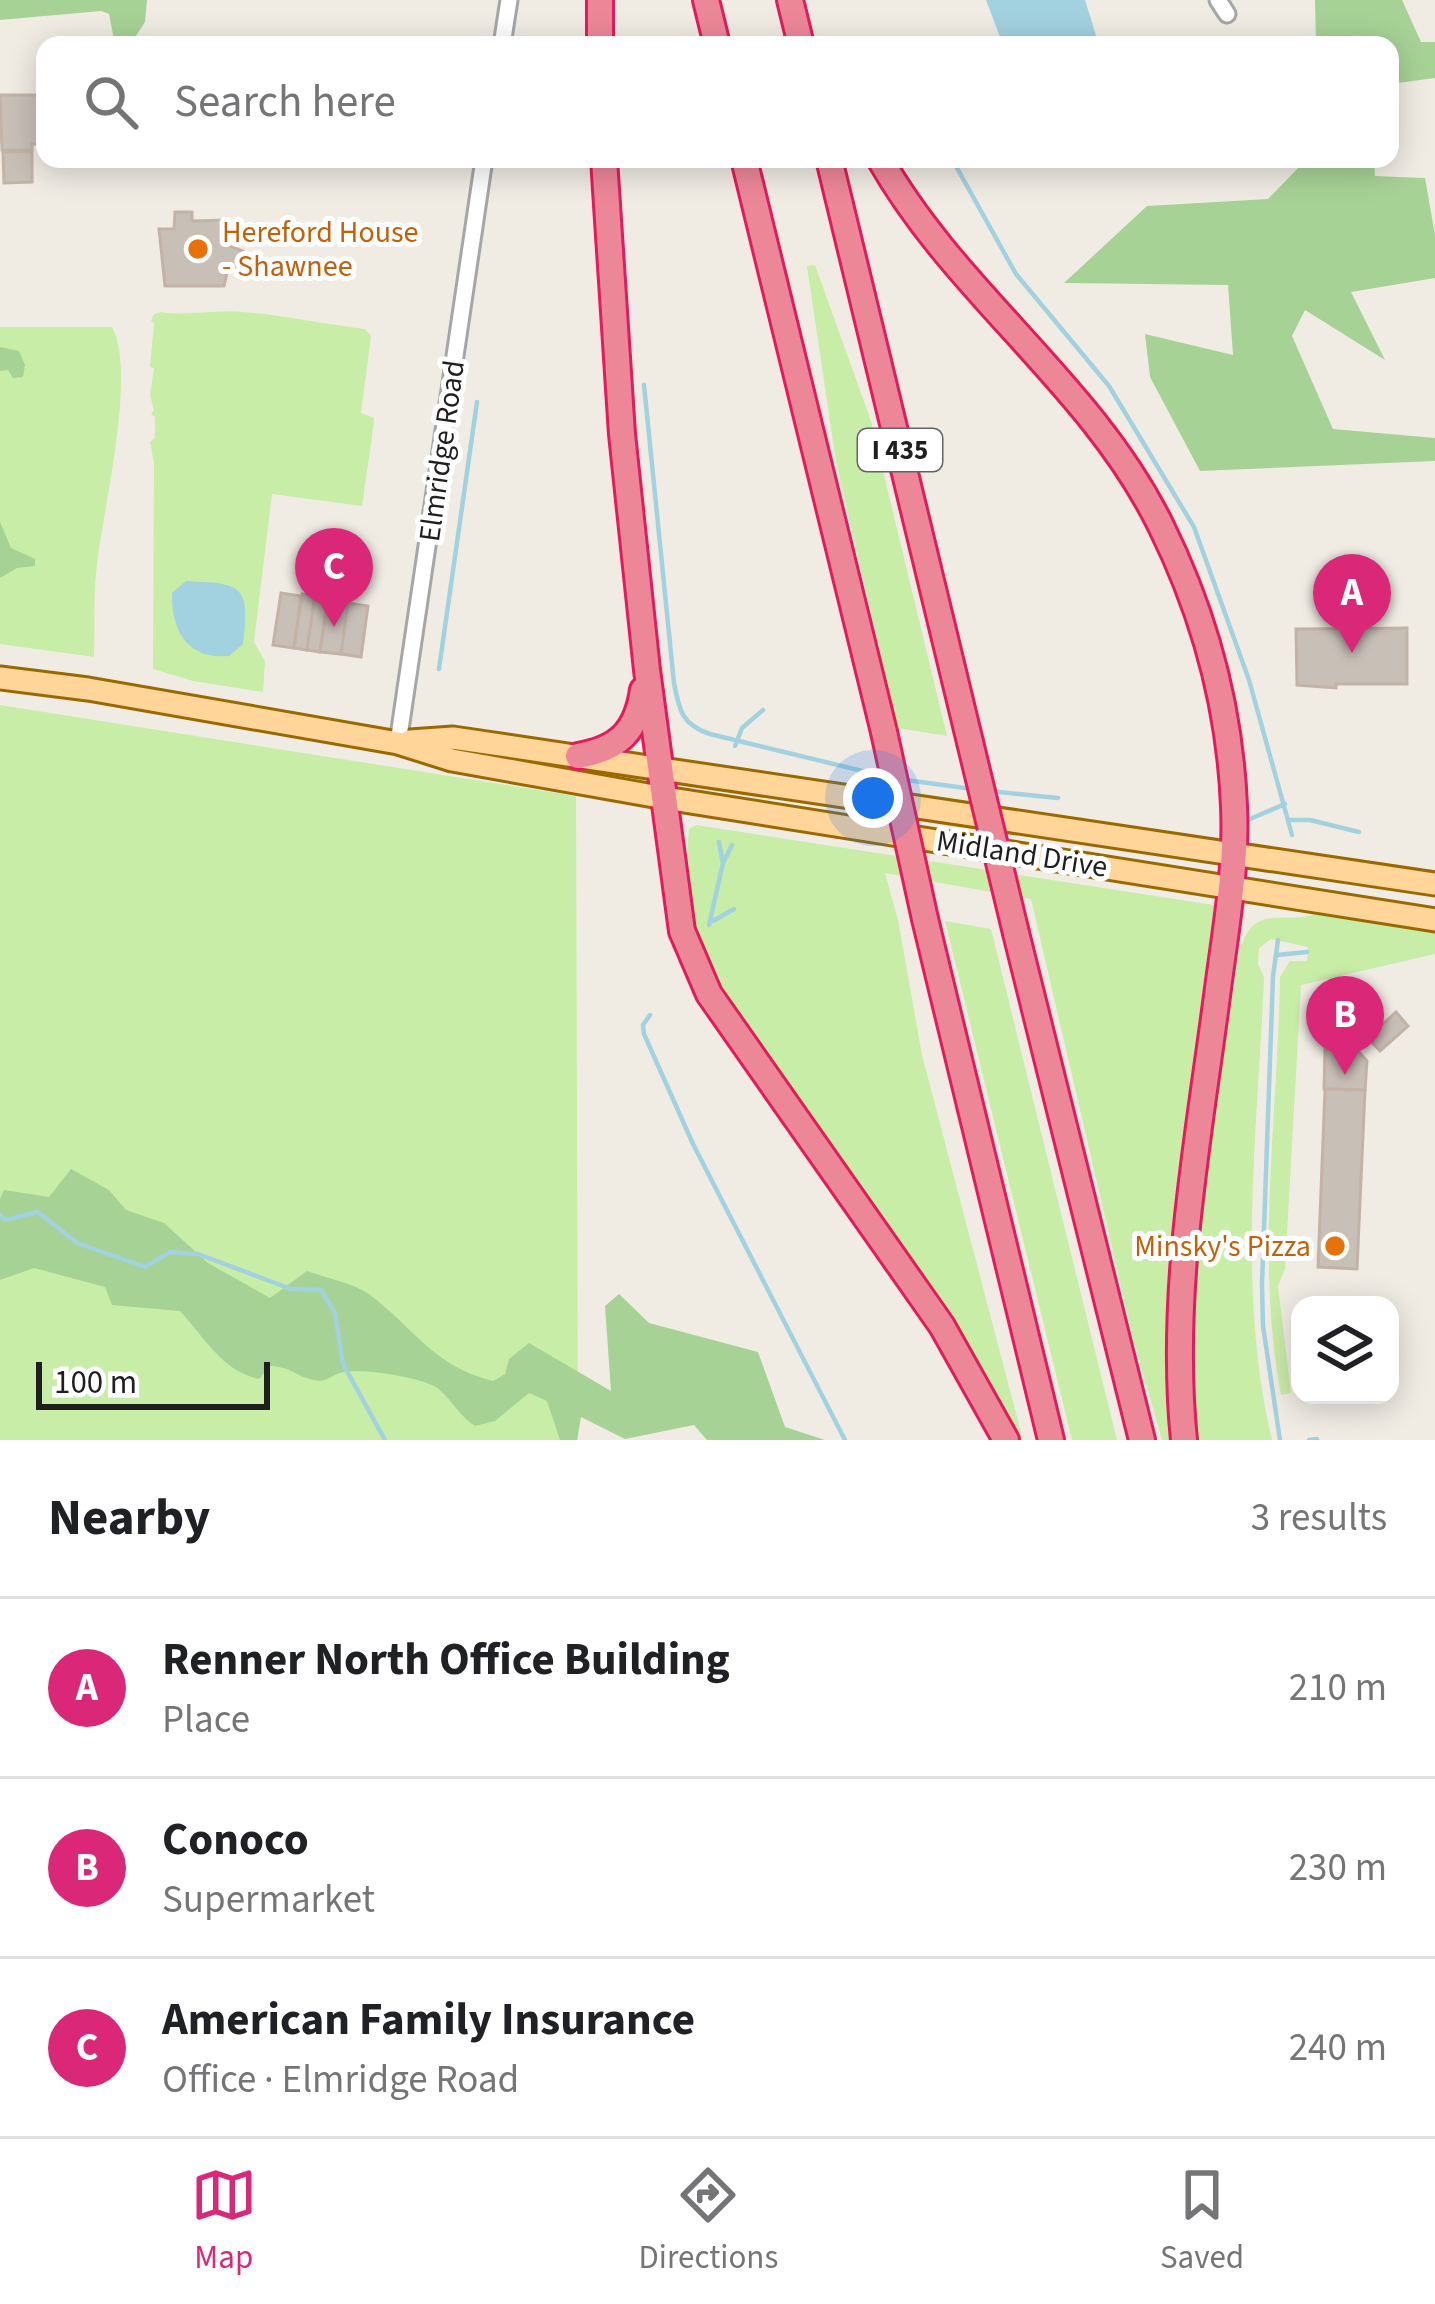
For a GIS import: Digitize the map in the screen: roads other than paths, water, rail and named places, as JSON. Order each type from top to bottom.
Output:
[{"type":"highway","points":[[600,0],[600,36]]},
{"type":"highway","points":[[706,0],[715,36]]},
{"type":"highway","points":[[792,7],[808,36]]},
{"type":"highway","points":[[605,168],[622,434],[646,670],[682,931],[709,994],[942,1326],[1006,1440]]},
{"type":"highway","name":"I 435","points":[[746,168],[1051,1440]]},
{"type":"highway","name":"I 435","points":[[831,168],[1142,1440]]},
{"type":"highway","points":[[886,168],[961,274],[1096,423],[1159,520],[1192,596],[1216,676],[1232,762],[1234,852],[1186,1245],[1180,1356],[1184,1440]]},
{"type":"highway","points":[[578,756],[613,746],[632,729],[646,670]]},
{"type":"main road","name":"Midland Drive","points":[[0,678],[398,742],[452,760],[665,798],[1435,920]]},
{"type":"main road","name":"Midland Drive","points":[[398,742],[453,738],[1435,884]]},
{"type":"street","points":[[503,36],[508,0]]},
{"type":"street","name":"Elmridge Road","points":[[398,742],[483,168]]},
{"type":"water","points":[[986,0],[1085,0],[1096,36],[1000,36]]},
{"type":"water","points":[[186,581],[231,587],[243,599],[243,644],[229,656],[202,653],[184,640],[172,593]]},
{"type":"waterway","points":[[957,168],[1016,274],[1109,386],[1194,527],[1249,680],[1292,835]]},
{"type":"waterway","points":[[644,385],[674,683],[683,715],[710,734],[883,776]]},
{"type":"waterway","points":[[439,669],[477,402]]},
{"type":"waterway","points":[[735,746],[742,728],[763,710]]},
{"type":"waterway","points":[[906,780],[972,789]]},
{"type":"waterway","points":[[989,791],[1058,798]]},
{"type":"waterway","points":[[1243,822],[1285,804]]},
{"type":"waterway","points":[[1290,820],[1359,832]]},
{"type":"waterway","points":[[709,925],[723,863],[719,842]]},
{"type":"waterway","points":[[724,861],[732,845]]},
{"type":"waterway","points":[[713,921],[734,909]]},
{"type":"waterway","points":[[1278,940],[1262,1284],[1263,1326],[1280,1440]]},
{"type":"waterway","points":[[1277,955],[1307,952]]},
{"type":"waterway","points":[[650,1015],[643,1025],[644,1034],[693,1144],[845,1440]]},
{"type":"waterway","points":[[0,1215],[5,1220],[38,1212],[77,1243],[145,1267],[170,1252],[198,1254],[291,1289],[321,1290],[335,1313],[343,1364],[385,1440]]},
{"type":"waterway","points":[[1309,1440],[1317,1439]]},
{"type":"place","name":"Hereford House - Shawnee","points":[[198,249]]},
{"type":"place","name":"American Family Insurance","points":[[334,627]]},
{"type":"place","name":"Renner North Office Building","points":[[1352,653]]},
{"type":"place","name":"Conoco","points":[[1345,1075]]},
{"type":"place","name":"Minsky's Pizza","points":[[1335,1246]]}]
